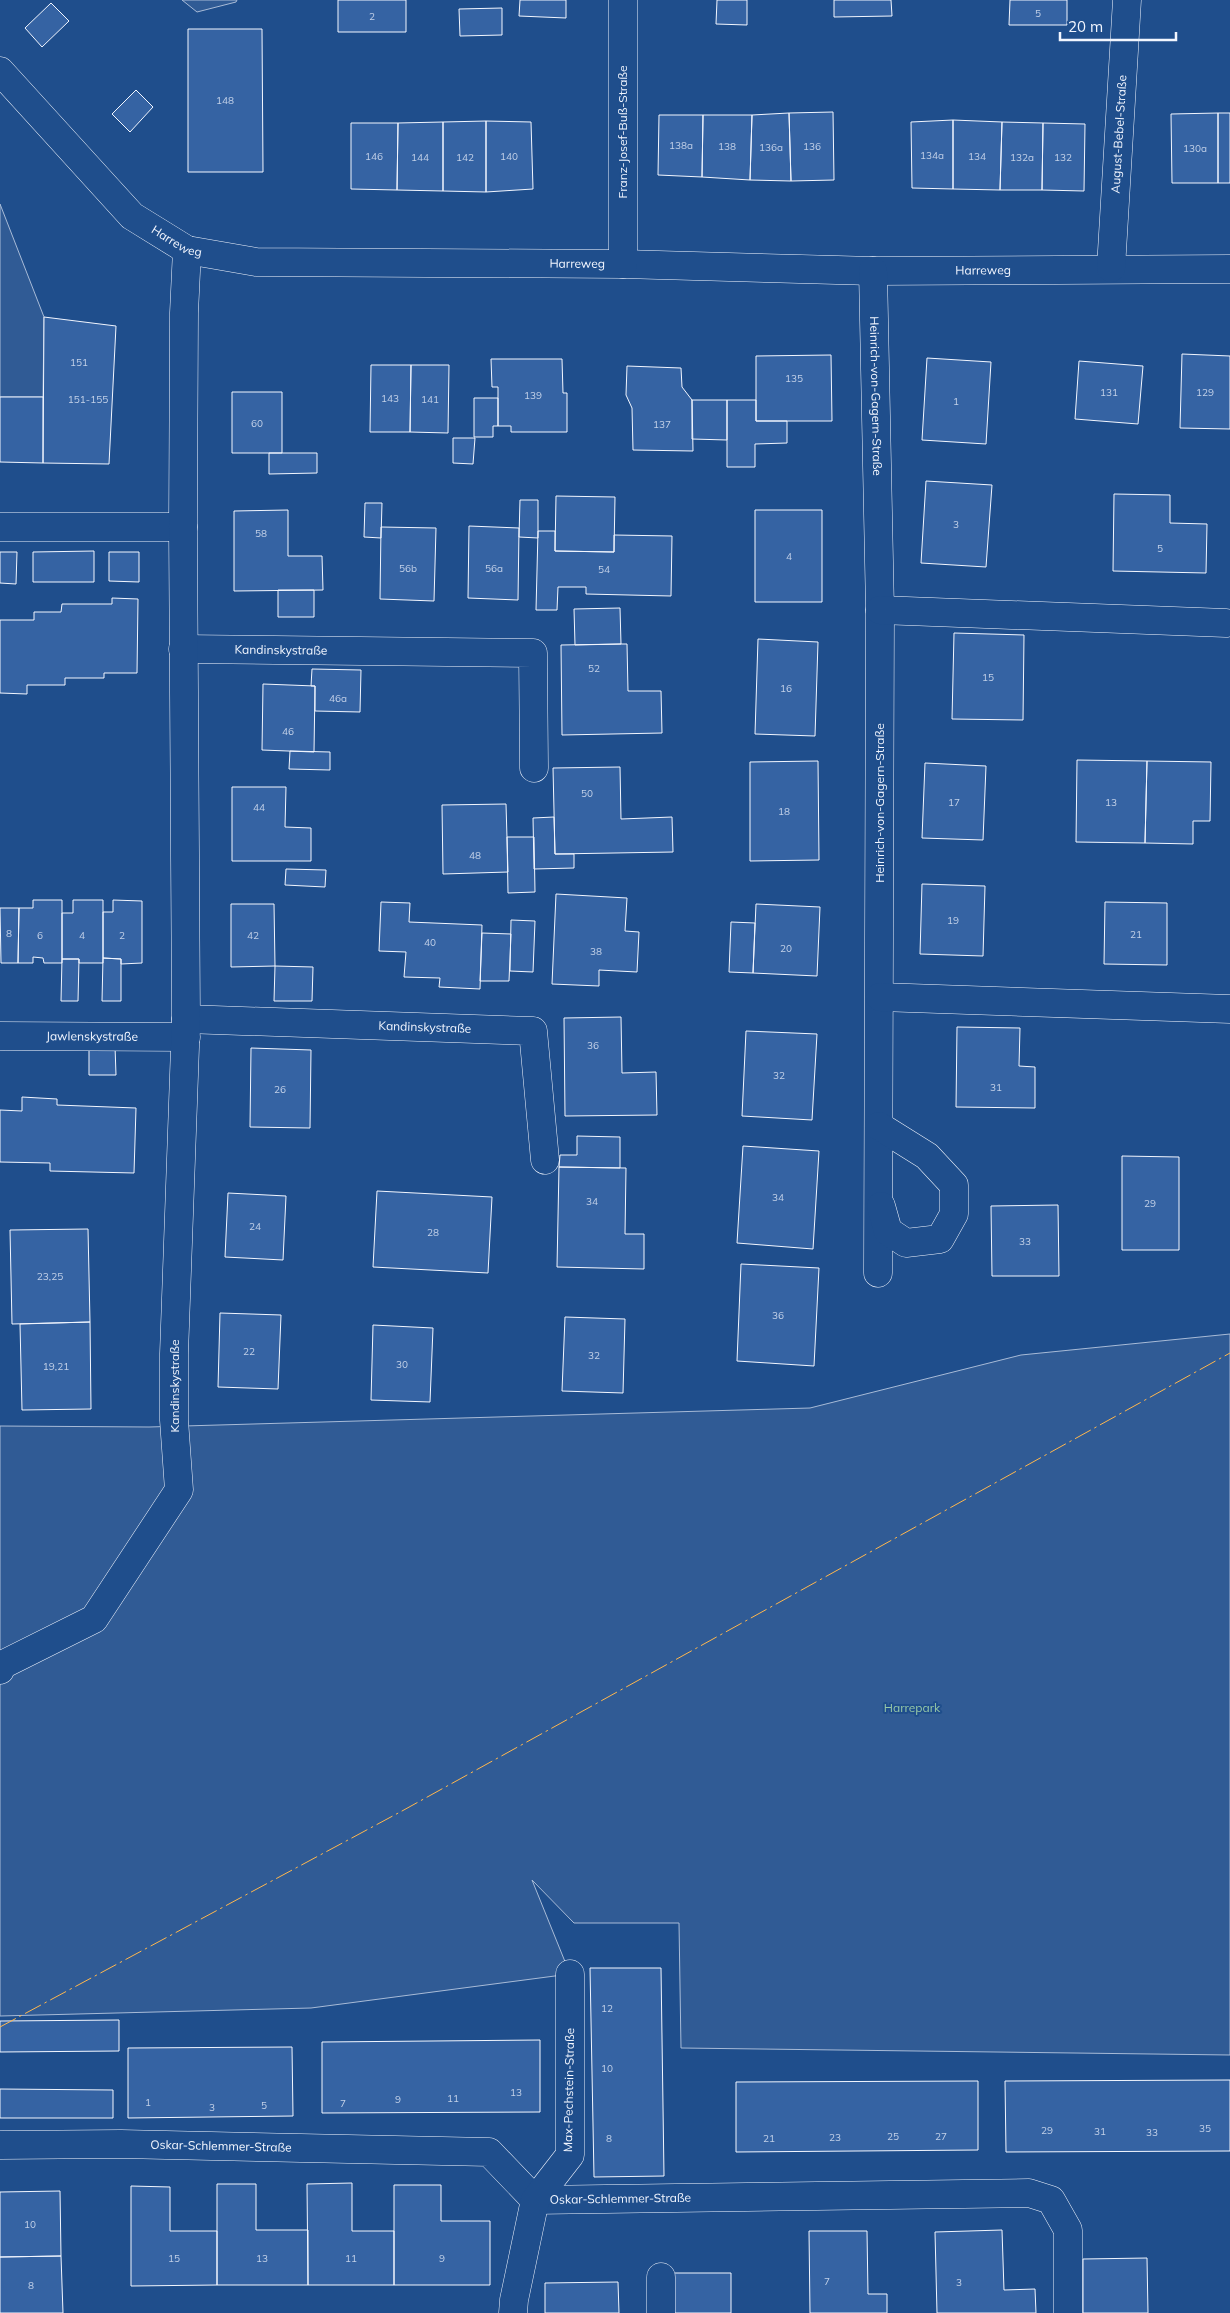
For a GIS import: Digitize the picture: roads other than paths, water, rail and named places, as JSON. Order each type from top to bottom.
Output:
[{"type":"street","name":"Franz-Josef-Buß-Straße","points":[[623,0],[623,264]]},
{"type":"street","name":"August-Bebel-Straße","points":[[1111,268],[1127,0]]},
{"type":"street","name":"Harreweg","points":[[0,71],[132,216],[187,250],[256,262],[623,264],[873,271],[1111,268],[1230,269]]},
{"type":"street","name":"Kandinskystraße","points":[[0,1670],[2,1665],[94,1619],[178,1490],[174,1420],[174,1354],[186,1028],[182,527],[184,313],[187,250]]},
{"type":"street","name":"Heinrich-von-Gagern-Straße","points":[[873,271],[880,610],[878,1273]]},
{"type":"street","points":[[0,527],[182,527]]},
{"type":"street","points":[[880,610],[1226,623]]},
{"type":"street","name":"Kandinskystraße","points":[[184,650],[533,653],[534,768]]},
{"type":"street","points":[[880,997],[1230,1009]]},
{"type":"street","name":"Kandinskystraße","points":[[186,1028],[533,1031],[544,1160]]},
{"type":"street","name":"Jawlenskystraße","points":[[0,1036],[186,1028]]},
{"type":"street","points":[[878,1198],[888,1231],[906,1243],[940,1239],[954,1214],[954,1185],[927,1156],[879,1126]]},
{"type":"street","name":"Max-Pechstein-Straße","points":[[513,2313],[514,2300],[535,2200],[570,2155],[570,1974]]},
{"type":"street","name":"Oskar-Schlemmer-Straße","points":[[0,2144],[121,2144],[489,2152],[535,2200],[1028,2193],[1051,2200],[1068,2230],[1068,2313]]},
{"type":"street","points":[[661,2277],[661,2313]]},
{"type":"park label","name":"Harrepark","points":[[912,1708]]}]
